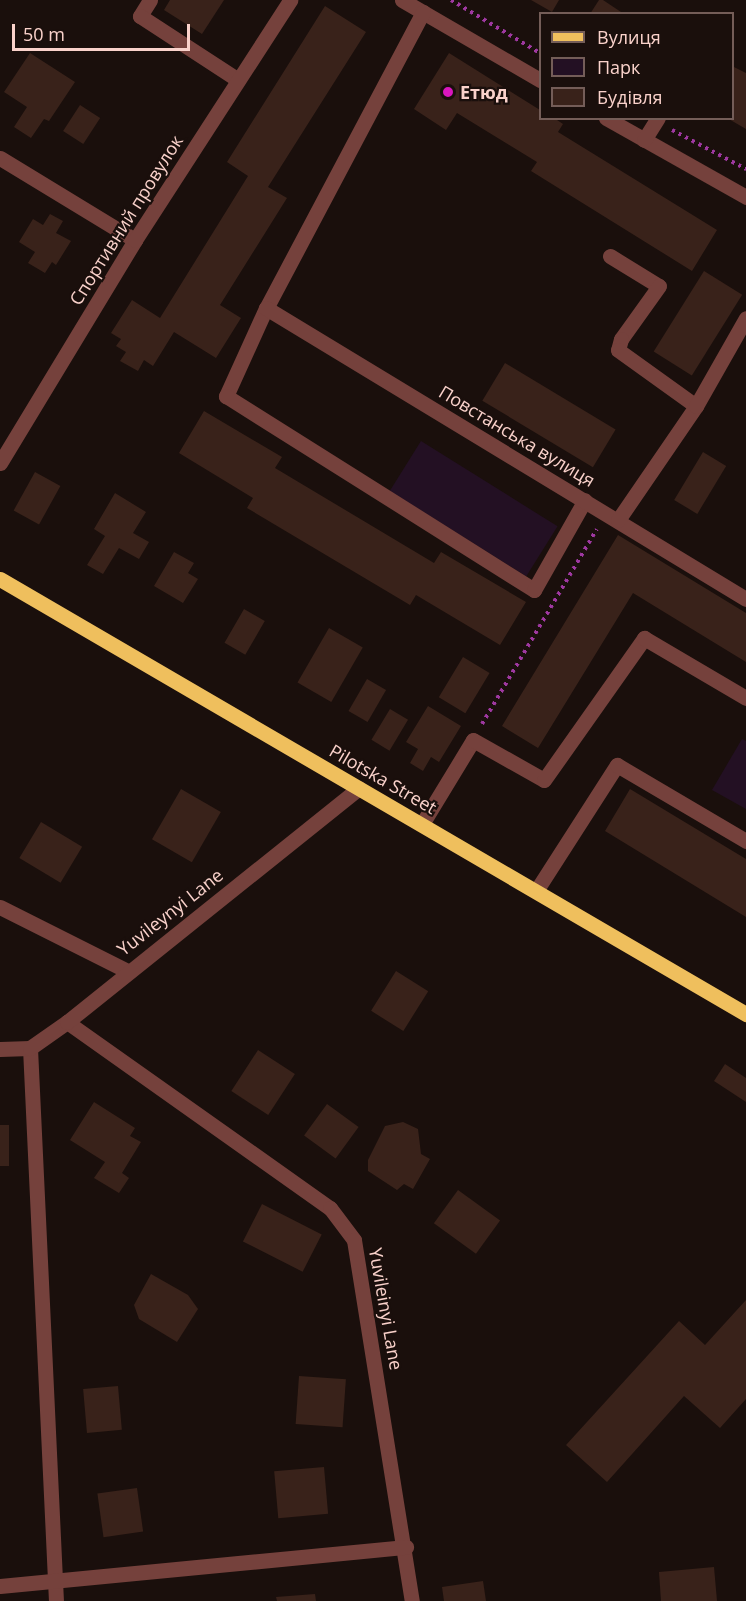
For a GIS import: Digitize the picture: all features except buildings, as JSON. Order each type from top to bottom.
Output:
[{"type":"main road","name":"Pilotska Street","points":[[0,579],[746,1014]]},
{"type":"street","points":[[150,0],[140,16],[238,80]]},
{"type":"street","name":"Спортивний провулок","points":[[0,463],[135,240],[290,0]]},
{"type":"street","points":[[402,0],[539,79]]},
{"type":"street","points":[[423,12],[266,308],[226,396],[534,590],[585,500]]},
{"type":"street","points":[[609,120],[746,197]]},
{"type":"street","points":[[644,140],[657,120]]},
{"type":"street","points":[[0,158],[135,240]]},
{"type":"street","points":[[610,256],[659,286],[621,339],[618,350],[696,406]]},
{"type":"street","name":"Повстанська вулиця","points":[[266,308],[746,599]]},
{"type":"street","points":[[612,516],[696,406],[746,318]]},
{"type":"street","points":[[422,824],[473,740],[544,780],[644,638],[746,698]]},
{"type":"street","points":[[536,891],[617,765],[746,841]]},
{"type":"street","name":"Yuvileynyi Lane","points":[[30,1048],[67,1022],[127,971],[359,788]]},
{"type":"street","points":[[0,907],[127,971]]},
{"type":"street","name":"Yuvileinyi Lane","points":[[67,1022],[330,1208],[354,1240],[406,1547],[412,1601]]},
{"type":"street","points":[[0,1049],[30,1048],[56,1601]]},
{"type":"street","points":[[0,1586],[406,1547]]},
{"type":"path","points":[[451,0],[539,52]]},
{"type":"path","points":[[657,120],[746,169]]},
{"type":"path","points":[[473,740],[612,516]]},
{"type":"green space","points":[[421,441],[558,526],[526,576],[390,491]]},
{"type":"green space","points":[[742,739],[746,741],[746,809],[712,790]]},
{"type":"place","name":"Етюд","points":[[448,92]]}]
